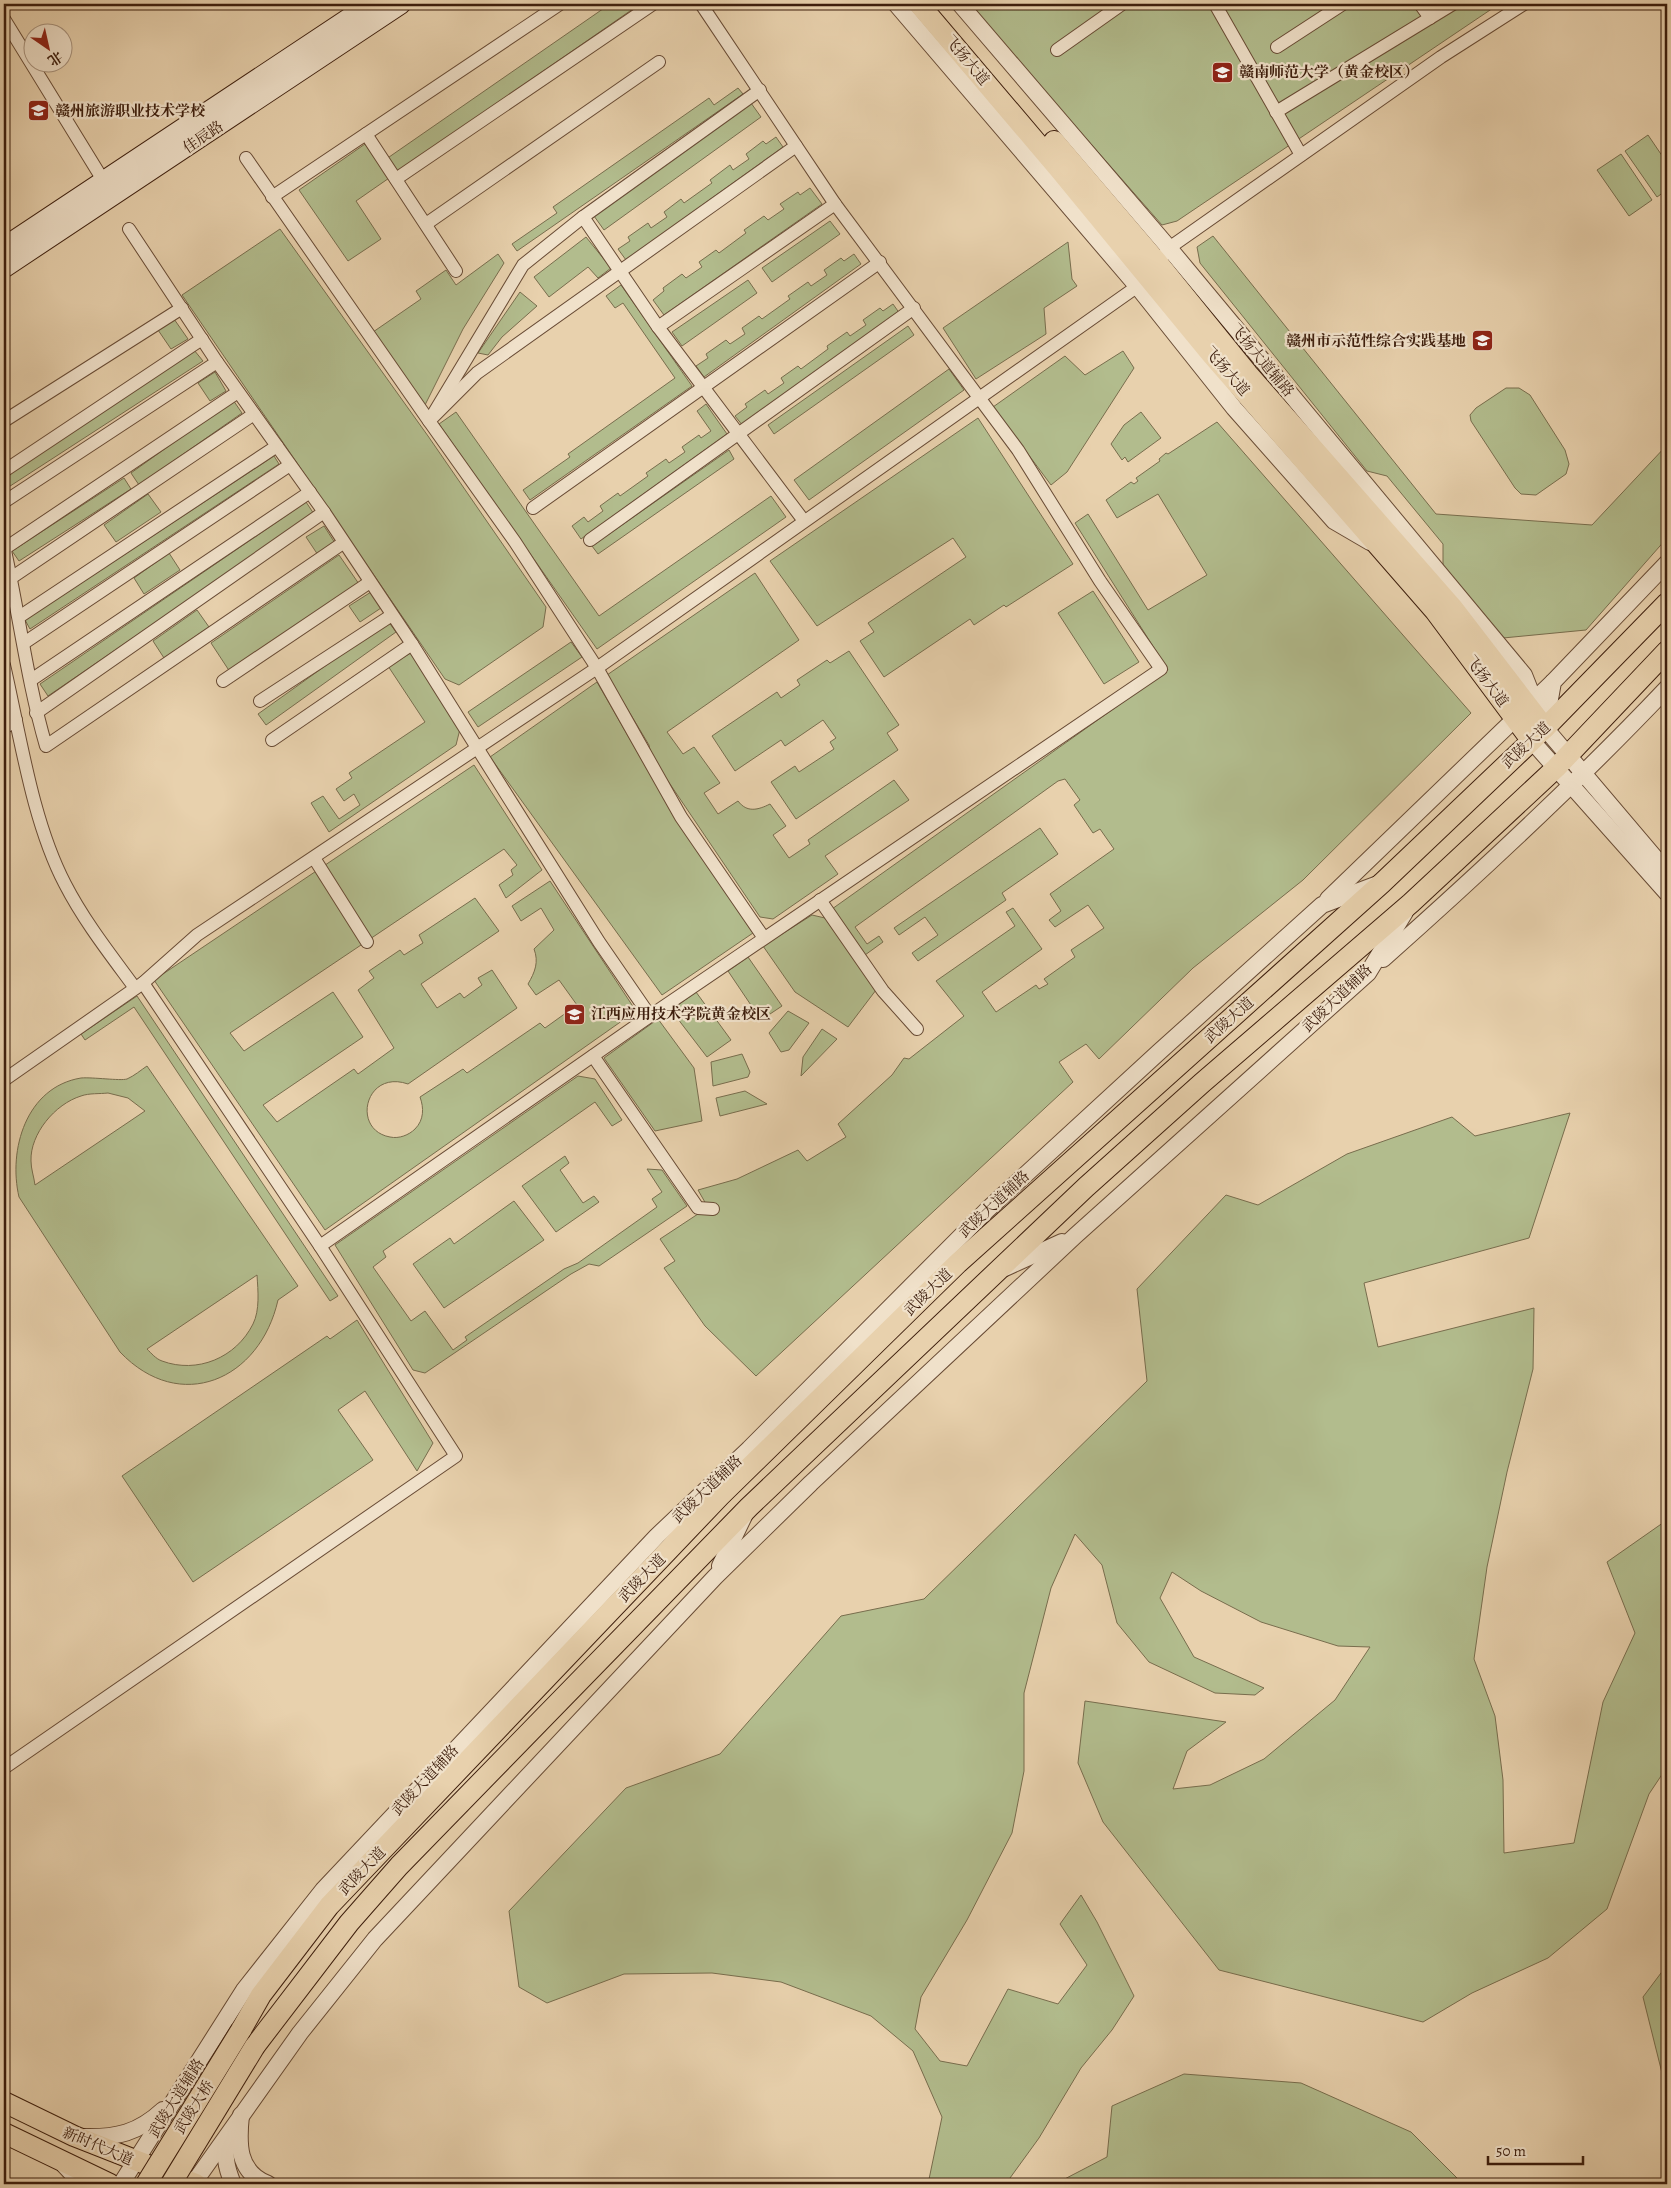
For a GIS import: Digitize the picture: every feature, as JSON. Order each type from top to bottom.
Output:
[{"type":"main road","name":"佳辰路","points":[[4,247],[370,4]]},
{"type":"main road","name":"佳辰路","points":[[4,268],[401,4]]},
{"type":"main road","name":"飞扬大道","points":[[919,4],[1059,169],[1248,374],[1454,608],[1526,709],[1538,734]]},
{"type":"main road","name":"飞扬大道","points":[[936,4],[1101,196],[1211,354],[1435,611],[1526,709]]},
{"type":"main road","name":"武陵大道","points":[[241,2030],[261,1995],[329,1906],[720,1496],[958,1263],[1382,883],[1538,734],[1667,603]]},
{"type":"main road","name":"武陵大道","points":[[255,2046],[348,1923],[399,1866],[749,1507],[994,1273],[1202,1083],[1411,904],[1562,761],[1667,651]]},
{"type":"main road","name":"武陵大桥","points":[[146,2184],[241,2030]]},
{"type":"main road","name":"武陵大桥","points":[[171,2184],[255,2046]]},
{"type":"main road","name":"新时代大道","points":[[4,2102],[74,2136],[194,2184]]},
{"type":"main road","name":"新时代大道","points":[[4,2133],[62,2163],[110,2184]]},
{"type":"street","points":[[272,196],[560,4]]},
{"type":"street","points":[[396,179],[653,4]]},
{"type":"street","points":[[320,1246],[650,1016],[1161,669],[1100,580],[1018,450],[835,204],[701,4]]},
{"type":"street","points":[[896,4],[1013,142],[1153,269]]},
{"type":"street","points":[[960,4],[1075,139],[1234,408],[1334,521],[1383,550]]},
{"type":"street","points":[[1057,50],[1122,4]]},
{"type":"street","points":[[1276,47],[1343,4]]},
{"type":"street","points":[[1420,4],[1430,18]]},
{"type":"street","points":[[1276,112],[1453,4]]},
{"type":"street","points":[[4,1080],[139,985],[197,935],[597,668],[804,520],[980,399],[1301,155],[1442,57],[1524,4]]},
{"type":"street","points":[[1222,6],[1276,112],[1301,155]]},
{"type":"street","points":[[4,19],[103,180]]},
{"type":"street","points":[[426,224],[659,62]]},
{"type":"street","points":[[429,421],[523,265],[583,217],[760,90]]},
{"type":"street","points":[[366,134],[456,272]]},
{"type":"street","points":[[1075,139],[1101,196]]},
{"type":"street","points":[[1013,142],[1059,169]]},
{"type":"street","points":[[429,421],[477,373],[796,146]]},
{"type":"street","points":[[246,158],[515,542],[597,668],[681,817],[764,938]]},
{"type":"street","points":[[658,327],[835,204]]},
{"type":"street","points":[[583,217],[658,327],[804,520]]},
{"type":"street","points":[[129,229],[216,362],[324,512],[412,644],[599,942],[650,1016]]},
{"type":"street","points":[[532,508],[880,262]]},
{"type":"street","points":[[4,421],[182,308]]},
{"type":"street","points":[[590,540],[914,308]]},
{"type":"street","points":[[4,471],[202,339]]},
{"type":"street","points":[[1211,354],[1234,408]]},
{"type":"street","points":[[4,502],[216,362]]},
{"type":"street","points":[[238,392],[4,548],[19,617],[36,713],[46,746],[344,543]]},
{"type":"street","points":[[11,578],[254,414]]},
{"type":"street","points":[[19,617],[277,446]]},
{"type":"street","points":[[24,643],[290,465]]},
{"type":"street","points":[[31,680],[310,492]]},
{"type":"street","points":[[36,713],[324,512]]},
{"type":"street","points":[[1322,905],[1526,709],[1667,563]]},
{"type":"street","points":[[222,681],[370,582]]},
{"type":"street","points":[[260,701],[392,615]]},
{"type":"street","points":[[272,740],[412,644]]},
{"type":"street","points":[[4,665],[35,803],[64,883],[86,921],[139,985],[320,1246],[456,1456],[4,1768]]},
{"type":"street","points":[[1553,682],[1538,734],[1562,761],[1572,785],[1667,894]]},
{"type":"street","points":[[1368,972],[1474,878],[1572,785],[1667,688]]},
{"type":"street","points":[[4,728],[16,720]]},
{"type":"street","points":[[1562,761],[1584,773],[1667,872]]},
{"type":"street","points":[[314,858],[367,942]]},
{"type":"street","name":"武陵大道辅路","points":[[121,2184],[244,1990],[323,1890],[657,1536],[749,1448],[987,1210],[1322,905],[1382,883]]},
{"type":"street","points":[[820,900],[883,991],[917,1029]]},
{"type":"street","name":"武陵大道辅路","points":[[194,2184],[231,2128],[300,2033],[375,1939],[715,1577],[811,1483],[1075,1236],[1368,972],[1411,904]]},
{"type":"street","points":[[593,1056],[698,1208],[713,1209]]},
{"type":"street","points":[[958,1263],[987,1210]]},
{"type":"street","points":[[994,1273],[1075,1236]]},
{"type":"street","points":[[657,1536],[720,1496]]},
{"type":"street","points":[[715,1577],[749,1507]]},
{"type":"street","points":[[74,2136],[114,2137],[137,2129],[155,2117],[178,2096]]},
{"type":"street","points":[[242,2113],[238,2137],[240,2156],[250,2174],[268,2184]]},
{"type":"street","points":[[231,2128],[224,2151],[233,2184]]},
{"type":"street","points":[[62,2163],[82,2184]]},
{"type":"green space","points":[[610,4],[640,4],[356,201],[381,239],[348,261],[299,190],[365,144],[379,164]]},
{"type":"green space","name":"赣南师范大学（黄金校区）","points":[[968,4],[1499,4],[1177,221],[1162,225]]},
{"type":"green space","points":[[738,88],[743,94],[517,251],[512,244],[557,213],[553,207],[709,98],[714,105]]},
{"type":"green space","points":[[751,103],[761,117],[604,230],[594,216]]},
{"type":"green space","points":[[1648,135],[1667,163],[1667,190],[1657,197],[1625,151]]},
{"type":"green space","points":[[776,137],[783,147],[626,260],[618,249],[630,241],[628,237],[648,223],[651,228],[667,217],[664,212],[681,199],[684,203],[712,183],[710,180],[730,165],[733,170],[749,159],[746,154],[763,141],[766,144]]},
{"type":"green space","points":[[1621,154],[1652,200],[1629,216],[1597,170]]},
{"type":"green space","points":[[810,188],[822,204],[664,315],[653,300],[664,291],[663,288],[682,274],[686,278],[702,267],[699,262],[716,250],[719,253],[746,233],[744,230],[764,216],[768,220],[784,209],[780,204],[798,192],[800,195]]},
{"type":"green space","points":[[830,221],[840,234],[772,282],[762,268]]},
{"type":"green space","points":[[280,229],[428,436],[546,607],[543,627],[459,685],[445,679],[182,295]]},
{"type":"green space","points":[[1213,236],[1436,514],[1592,525],[1667,445],[1667,538],[1586,630],[1503,638],[1443,566],[1443,544],[1387,476],[1367,471],[1200,263],[1197,247]]},
{"type":"green space","points":[[586,237],[611,268],[598,278],[588,267],[549,297],[534,277]]},
{"type":"green space","points":[[1068,242],[1072,279],[1077,286],[1044,308],[1046,334],[976,379],[943,328]]},
{"type":"green space","points":[[498,254],[504,263],[463,329],[425,405],[373,332],[421,299],[416,291],[446,270],[456,285]]},
{"type":"green space","points":[[854,254],[861,264],[704,377],[696,366],[708,358],[706,354],[726,340],[730,344],[745,334],[742,328],[759,316],[762,319],[790,299],[788,296],[808,282],[811,286],[827,275],[824,270],[841,258],[844,261]]},
{"type":"green space","points":[[748,280],[757,293],[682,346],[672,332]]},
{"type":"green space","points":[[621,285],[692,386],[530,500],[523,490],[570,457],[568,454],[675,378],[623,303],[615,308],[606,296]]},
{"type":"green space","points":[[520,292],[537,306],[502,337],[488,355],[478,353]]},
{"type":"green space","points":[[893,304],[900,314],[743,426],[735,416],[747,407],[745,404],[765,390],[768,394],[784,383],[781,378],[798,366],[801,369],[828,349],[827,346],[847,332],[850,336],[866,325],[863,320],[880,308],[883,311]]},
{"type":"green space","points":[[174,319],[188,339],[171,349],[158,330]]},
{"type":"green space","points":[[908,326],[914,335],[774,434],[768,425]]},
{"type":"green space","points":[[194,350],[203,361],[4,490],[4,477]]},
{"type":"green space","points":[[1123,351],[1134,368],[1067,472],[1051,485],[993,407],[1065,356],[1085,375]]},
{"type":"green space","points":[[949,369],[964,390],[809,500],[794,480]]},
{"type":"green space","points":[[215,372],[226,391],[210,401],[198,383]]},
{"type":"green space","points":[[1506,388],[1519,388],[1530,395],[1565,450],[1569,464],[1566,474],[1536,495],[1521,494],[1515,488],[1471,421],[1470,415],[1476,408]]},
{"type":"green space","points":[[233,400],[242,413],[139,485],[131,473]]},
{"type":"green space","points":[[706,404],[727,434],[581,539],[572,526],[584,517],[588,522],[603,511],[600,506],[618,493],[620,496],[648,476],[646,473],[666,459],[669,463],[685,452],[682,447],[699,435],[701,438],[711,431],[697,411]]},
{"type":"green space","points":[[456,412],[599,616],[771,496],[786,517],[597,649],[439,424]]},
{"type":"green space","points":[[1141,412],[1161,438],[1128,462],[1125,457],[1122,460],[1111,444],[1124,425]]},
{"type":"green space","points":[[978,418],[1073,564],[974,625],[970,619],[884,677],[860,641],[874,632],[868,623],[966,557],[953,538],[817,626],[770,561]]},
{"type":"green space","points":[[1217,422],[1471,713],[1303,880],[1193,968],[1099,1059],[1086,1044],[1059,1062],[1073,1082],[756,1376],[705,1326],[664,1268],[675,1261],[660,1239],[701,1212],[706,1204],[698,1190],[737,1179],[798,1150],[807,1161],[846,1137],[838,1124],[892,1075],[904,1058],[909,1059],[964,1016],[936,981],[1015,926],[1006,912],[1013,908],[1042,949],[982,992],[996,1012],[1036,985],[1039,989],[1048,984],[1044,979],[1075,957],[1071,950],[1104,928],[1088,905],[1055,927],[1049,920],[1061,911],[1050,894],[1114,849],[1100,829],[1093,833],[1074,805],[1080,800],[1065,779],[1058,781],[855,927],[867,944],[879,936],[883,942],[865,955],[832,909],[1168,670],[1075,523],[1088,514],[1148,610],[1207,575],[1158,494],[1117,518],[1106,500],[1131,482],[1134,484],[1138,481],[1136,478],[1160,461],[1159,459],[1166,453],[1168,454]]},
{"type":"green space","points":[[729,450],[734,459],[598,554],[592,546]]},
{"type":"green space","points":[[274,456],[279,464],[30,629],[25,620]]},
{"type":"green space","points":[[124,478],[131,489],[19,561],[12,551]]},
{"type":"green space","points":[[148,494],[161,512],[116,542],[104,525]]},
{"type":"green space","points":[[306,502],[314,514],[48,696],[40,684]]},
{"type":"green space","points":[[324,526],[335,543],[318,555],[306,537]]},
{"type":"green space","points":[[169,553],[180,570],[144,594],[134,578]]},
{"type":"green space","points":[[339,555],[359,584],[230,672],[211,643]]},
{"type":"green space","points":[[755,573],[799,640],[667,732],[683,754],[694,747],[720,783],[704,793],[718,814],[738,801],[749,809],[761,808],[770,804],[786,826],[773,835],[789,858],[810,844],[808,840],[894,780],[909,800],[825,856],[838,874],[773,919],[760,917],[651,756],[649,745],[607,675]]},
{"type":"green space","points":[[1093,591],[1139,662],[1104,684],[1058,613]]},
{"type":"green space","points":[[371,592],[381,608],[360,622],[349,606]]},
{"type":"green space","points":[[197,610],[209,627],[164,658],[153,641]]},
{"type":"green space","points":[[388,621],[396,632],[266,725],[258,714]]},
{"type":"green space","points":[[571,642],[582,657],[478,727],[468,712]]},
{"type":"green space","points":[[849,651],[899,725],[887,733],[898,750],[796,819],[771,782],[795,766],[799,772],[834,749],[830,742],[836,738],[823,720],[785,746],[781,740],[735,771],[712,736],[777,692],[781,698],[800,685],[797,680],[827,660],[830,663]]},
{"type":"green space","points":[[411,653],[460,729],[456,745],[329,832],[311,803],[323,796],[339,819],[360,805],[354,794],[344,801],[336,789],[352,778],[349,773],[425,722],[388,666]]},
{"type":"green space","points":[[597,682],[677,821],[753,933],[662,995],[490,757]]},
{"type":"green space","points":[[474,765],[542,870],[506,898],[499,885],[513,875],[511,870],[517,865],[504,849],[230,1033],[244,1051],[333,992],[363,1037],[263,1105],[277,1122],[354,1069],[358,1074],[394,1048],[358,990],[374,978],[369,971],[400,950],[404,955],[423,943],[419,935],[475,898],[499,931],[421,984],[437,1008],[460,993],[464,998],[482,985],[478,978],[492,970],[517,1008],[408,1084],[393,1082],[382,1085],[373,1092],[368,1102],[367,1113],[370,1124],[378,1132],[390,1137],[400,1137],[410,1133],[422,1118],[423,1110],[420,1097],[463,1069],[467,1073],[540,1023],[545,1028],[577,1005],[559,980],[536,995],[528,984],[536,967],[534,949],[554,930],[541,908],[521,921],[512,906],[550,881],[636,1011],[325,1230],[154,980]]},
{"type":"green space","points":[[1040,828],[1058,854],[1002,893],[1006,900],[918,961],[912,953],[938,935],[925,917],[899,935],[894,928]]},
{"type":"green space","points":[[812,915],[825,918],[876,990],[848,1027],[795,992],[763,946]]},
{"type":"green space","points":[[748,957],[782,1006],[761,1020],[728,971]]},
{"type":"green space","points":[[696,992],[731,1040],[707,1057],[671,1010]]},
{"type":"green space","points":[[137,996],[338,1296],[330,1301],[134,1007],[85,1040],[81,1034]]},
{"type":"green space","points":[[788,1011],[809,1023],[789,1050],[781,1052],[769,1033]]},
{"type":"green space","points":[[658,1019],[694,1068],[702,1121],[655,1131],[604,1058]]},
{"type":"green space","points":[[822,1029],[837,1039],[801,1076],[803,1057]]},
{"type":"green space","points":[[742,1054],[750,1072],[748,1077],[713,1086],[711,1062]]},
{"type":"green space","points":[[147,1066],[298,1286],[278,1300],[269,1328],[254,1351],[236,1368],[215,1380],[192,1384],[167,1382],[143,1371],[120,1352],[19,1197],[16,1179],[16,1160],[19,1141],[25,1123],[34,1107],[47,1094],[62,1084],[81,1078],[127,1079]],"holes":[[[108,1093],[128,1098],[145,1111],[35,1185],[31,1164],[32,1151],[35,1141],[46,1121],[53,1113],[71,1100],[87,1094]],[[257,1275],[258,1300],[255,1319],[246,1336],[226,1354],[202,1364],[175,1365],[162,1361],[147,1349]]]},
{"type":"green space","points":[[578,1076],[595,1079],[622,1120],[612,1126],[595,1102],[383,1251],[386,1257],[373,1267],[411,1321],[425,1311],[453,1350],[467,1340],[465,1337],[564,1269],[578,1263],[657,1207],[652,1199],[662,1192],[647,1169],[662,1170],[687,1206],[599,1266],[589,1264],[571,1274],[425,1373],[413,1370],[335,1245]]},
{"type":"green space","points":[[745,1091],[767,1104],[720,1116],[716,1098]]},
{"type":"green space","points":[[1570,1113],[1529,1238],[1364,1283],[1378,1347],[1534,1308],[1533,1369],[1507,1472],[1487,1567],[1474,1659],[1495,1716],[1503,1780],[1504,1853],[1574,1843],[1603,1702],[1635,1633],[1607,1562],[1667,1520],[1667,1767],[1649,1794],[1607,1909],[1548,1958],[1472,1993],[1423,2022],[1219,1970],[1103,1822],[1078,1763],[1085,1701],[1226,1722],[1187,1751],[1173,1789],[1210,1785],[1264,1759],[1335,1700],[1370,1647],[1338,1646],[1261,1622],[1201,1591],[1172,1572],[1160,1598],[1194,1657],[1264,1688],[1255,1695],[1215,1693],[1149,1662],[1117,1623],[1102,1565],[1075,1534],[1051,1588],[1024,1693],[1024,1771],[1012,1833],[967,1920],[921,1997],[915,2029],[940,2061],[967,2066],[1008,1989],[1058,2004],[1087,1965],[1060,1924],[1081,1895],[1097,1922],[1134,1996],[1112,2030],[1081,2068],[1039,2138],[1010,2178],[1013,2184],[928,2184],[942,2117],[913,2051],[871,2016],[781,1982],[712,1973],[624,1974],[547,2003],[519,1987],[509,1911],[626,1788],[720,1754],[841,1616],[924,1599],[1147,1381],[1137,1289],[1226,1195],[1258,1205],[1347,1154],[1452,1117],[1475,1136]]},
{"type":"green space","points":[[565,1156],[569,1163],[560,1170],[583,1203],[594,1196],[599,1202],[556,1232],[522,1186]]},
{"type":"green space","points":[[514,1201],[544,1240],[444,1308],[413,1264],[450,1238],[454,1244]]},
{"type":"green space","points":[[357,1320],[433,1443],[417,1471],[365,1391],[338,1410],[373,1460],[193,1582],[122,1476],[327,1336],[330,1339]]},
{"type":"green space","points":[[1667,1965],[1667,2093],[1643,1997]]},
{"type":"green space","points":[[1184,2074],[1301,2083],[1411,2132],[1463,2184],[1055,2184],[1107,2157],[1112,2106]]},
{"type":"place","name":"赣南师范大学（黄金校区）","points":[[1223,72]]},
{"type":"place","name":"赣州旅游职业技术学校","points":[[39,111]]},
{"type":"place","name":"赣州市示范性综合实践基地","points":[[1482,341]]},
{"type":"place","name":"江西应用技术学院黄金校区","points":[[575,1014]]}]
